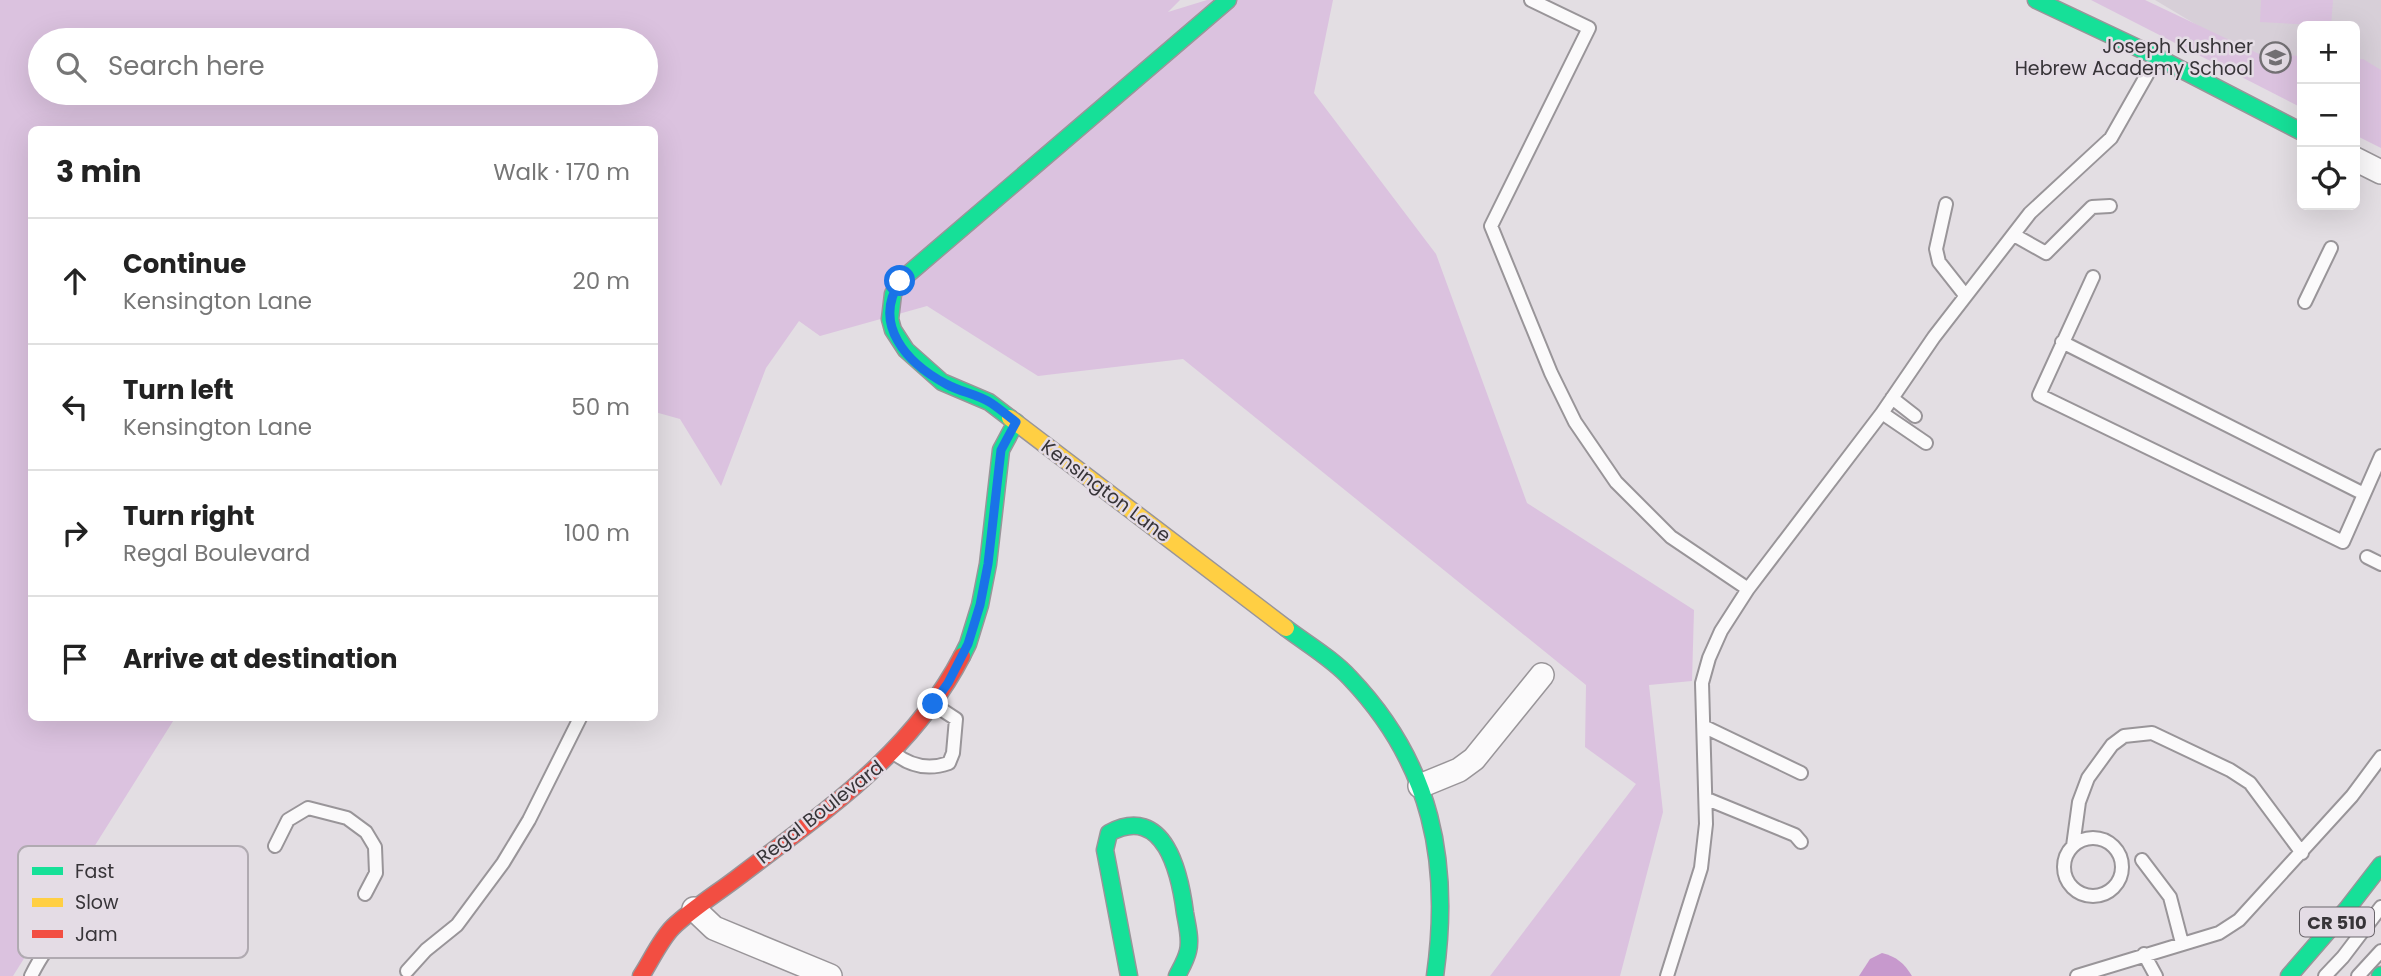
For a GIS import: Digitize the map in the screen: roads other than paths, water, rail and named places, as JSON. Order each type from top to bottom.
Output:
[{"type":"street","name":"Kensington Lane","points":[[1228,0],[912,269],[892,293],[891,330],[912,358],[946,384],[989,402],[1349,676],[1382,716],[1402,747],[1420,786],[1432,826],[1440,876],[1441,928],[1435,976]]},
{"type":"street","points":[[2036,0],[2157,57],[2297,129]]},
{"type":"street","points":[[2360,162],[2381,172]]},
{"type":"street","name":"Regal Boulevard","points":[[640,976],[672,928],[859,784],[893,753],[948,683],[968,644],[980,605],[988,564],[1001,450],[1016,422]]},
{"type":"street","points":[[1420,786],[1459,770],[1474,759],[1542,675]]},
{"type":"street","points":[[1129,976],[1105,850],[1109,833],[1119,827],[1146,828],[1160,835],[1169,848],[1189,939],[1188,952],[1177,976]]},
{"type":"street","name":"CR 510","points":[[2289,976],[2381,865]]},
{"type":"street","points":[[694,909],[714,928],[830,976]]},
{"type":"lane","points":[[1531,0],[1589,28],[1491,226],[1551,373],[1575,422],[1616,482],[1671,537],[1748,589]]},
{"type":"lane","points":[[1667,976],[1701,868],[1707,799],[1702,683],[1721,631],[1748,589],[1882,413],[1965,295],[2030,213],[2111,138],[2157,57]]},
{"type":"lane","points":[[1946,204],[1936,249],[1939,262],[1965,295]]},
{"type":"lane","points":[[2014,235],[2046,253],[2092,206],[2110,206]]},
{"type":"lane","points":[[2305,302],[2331,248]]},
{"type":"lane","points":[[2094,277],[2039,395],[2343,542],[2381,456]]},
{"type":"lane","points":[[2062,342],[2364,494]]},
{"type":"lane","points":[[1892,398],[1915,416]]},
{"type":"lane","points":[[1882,413],[1926,443]]},
{"type":"lane","points":[[2367,557],[2381,564]]},
{"type":"lane","points":[[893,753],[906,763],[936,767],[949,763],[953,753],[957,719],[933,704]]},
{"type":"lane","points":[[404,974],[426,950],[457,925],[503,863],[529,820],[578,721]]},
{"type":"lane","points":[[1705,727],[1801,773]]},
{"type":"lane","points":[[2073,846],[2080,841],[2098,838],[2114,848],[2120,855],[2121,874],[2111,890],[2092,897],[2074,890],[2067,883],[2064,863],[2073,846],[2079,802],[2088,778],[2112,745],[2124,736],[2152,733],[2230,770],[2250,783],[2302,853]]},
{"type":"lane","points":[[2077,976],[2219,933],[2239,920],[2352,796],[2381,757]]},
{"type":"lane","points":[[1707,799],[1795,835],[1801,842]]},
{"type":"lane","points":[[275,846],[289,820],[308,808],[347,818],[366,832],[375,847],[376,873],[365,894]]},
{"type":"lane","points":[[2142,860],[2170,897],[2182,943]]},
{"type":"lane","points":[[2325,976],[2343,957],[2381,906]]},
{"type":"lane","points":[[2358,976],[2381,951]]},
{"type":"lane","points":[[2144,954],[2156,976]]},
{"type":"lane","points":[[31,976],[41,958]]},
{"type":"place","name":"Joseph Kushner Hebrew Academy School","points":[[2276,57]]}]
